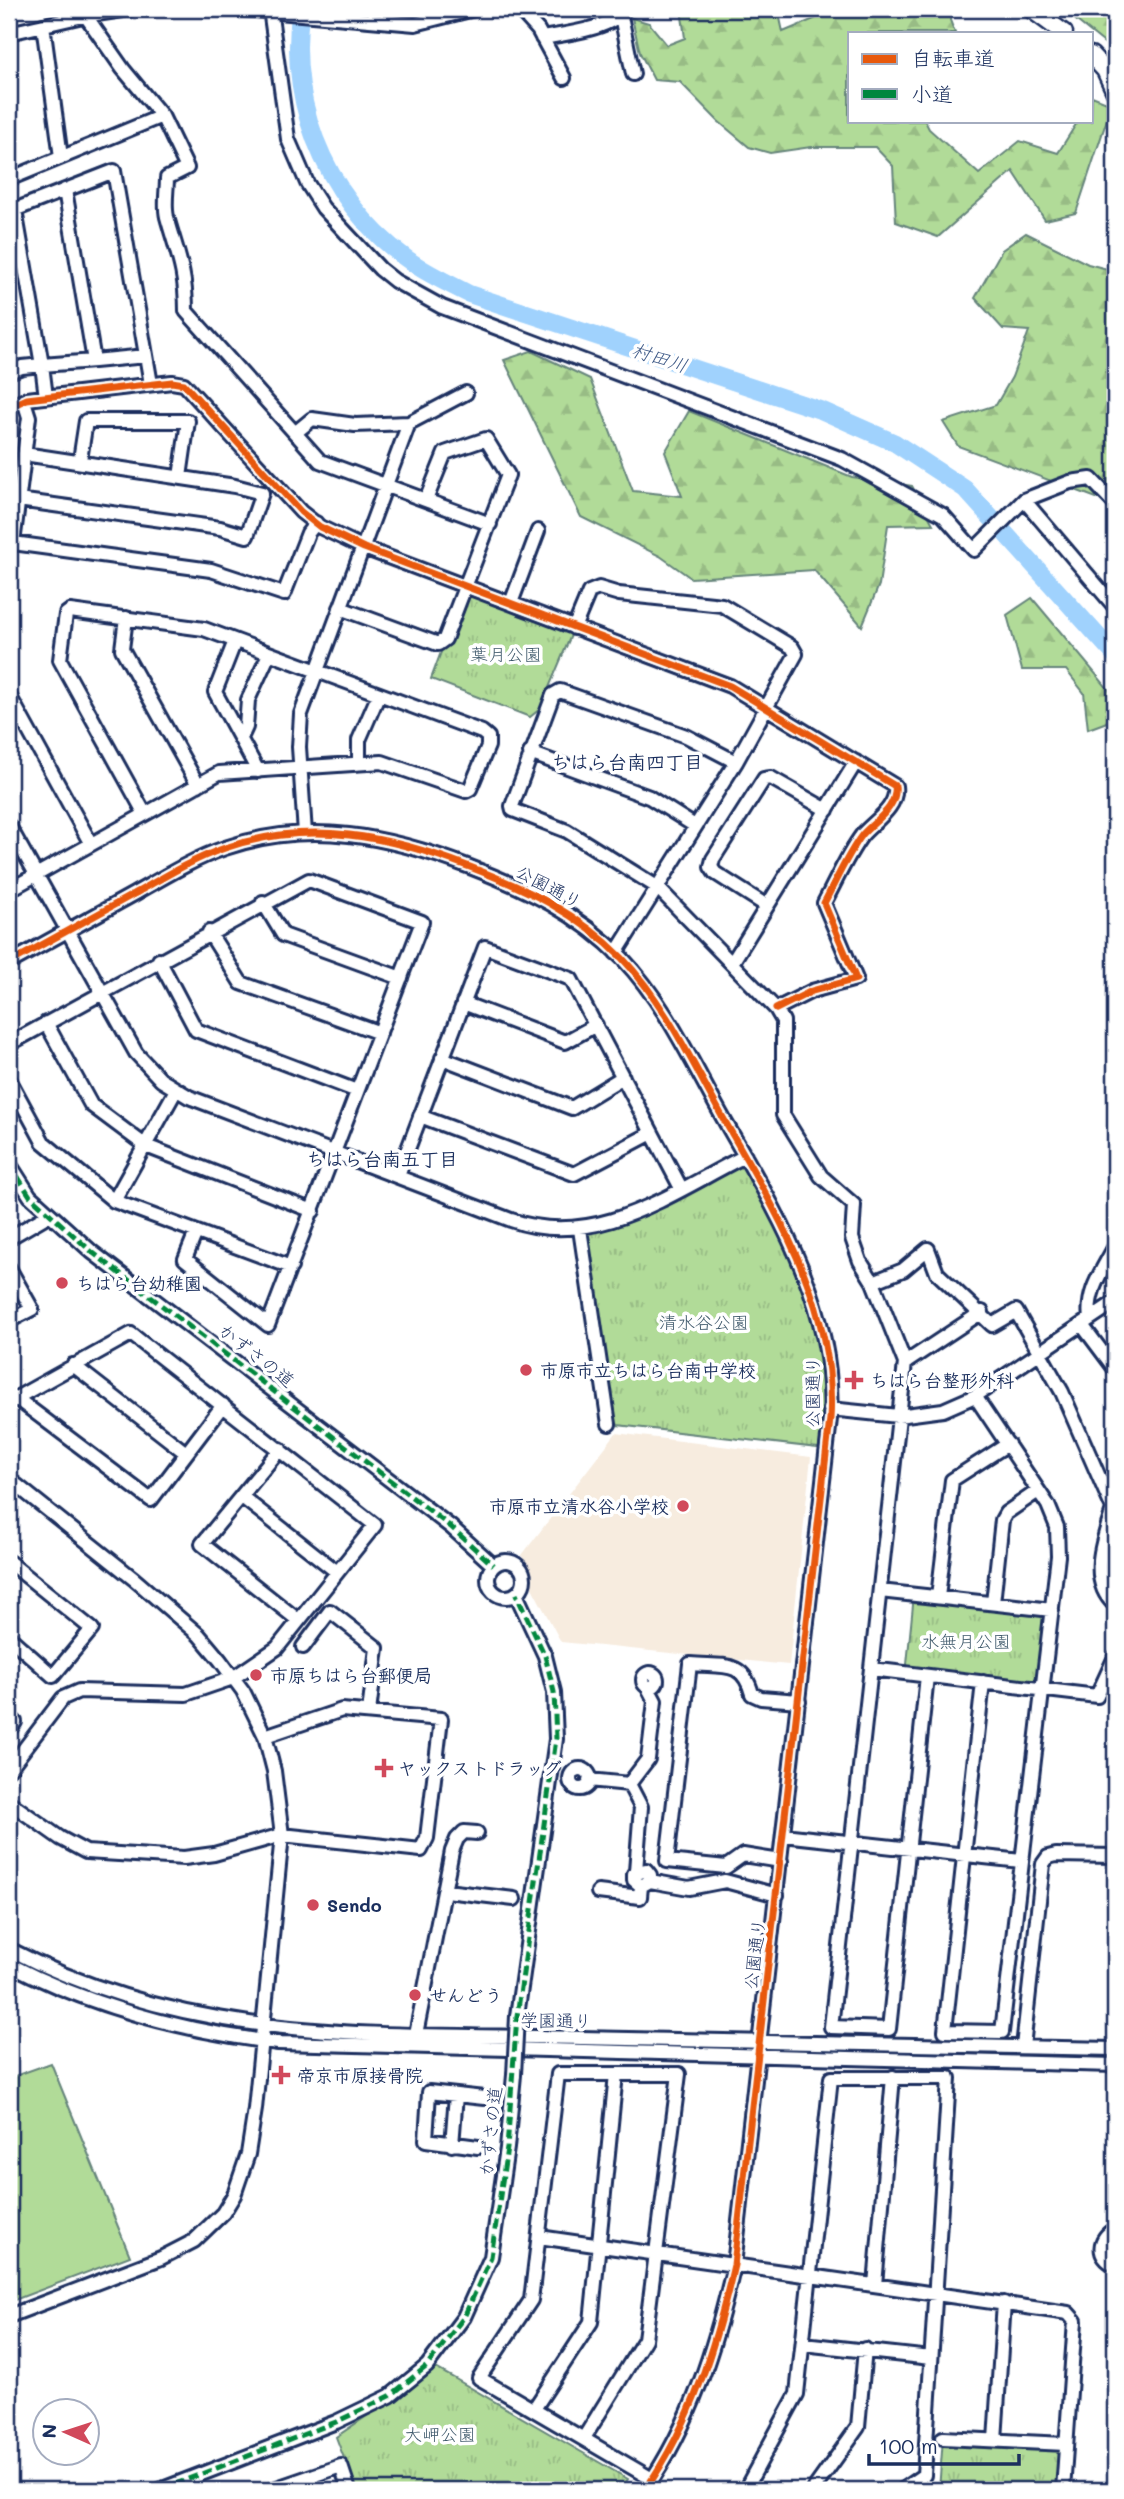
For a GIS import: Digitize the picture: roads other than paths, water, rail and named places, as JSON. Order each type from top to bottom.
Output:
[{"type":"main road","points":[[1031,9],[1063,32]]},
{"type":"main road","points":[[1092,56],[1105,70],[1115,92]]},
{"type":"street","points":[[9,33],[82,12],[130,9]]},
{"type":"street","points":[[243,9],[415,24],[474,9]]},
{"type":"street","points":[[519,9],[542,38],[564,78]]},
{"type":"street","points":[[271,11],[288,139],[306,183],[354,243],[395,281],[442,307],[842,459],[943,515],[974,550],[1024,500],[1070,482],[1091,479],[1115,504]]},
{"type":"street","points":[[82,12],[162,116],[187,168],[167,178],[167,216],[174,233],[186,284],[186,311],[320,461],[490,524]]},
{"type":"street","points":[[542,38],[584,31],[623,12],[633,74]]},
{"type":"street","points":[[43,25],[61,157]]},
{"type":"street","points":[[9,179],[162,116]]},
{"type":"street","points":[[46,397],[12,211],[114,171],[151,384]]},
{"type":"street","points":[[65,190],[94,361]]},
{"type":"street","points":[[9,372],[22,367],[146,356]]},
{"type":"street","points":[[9,407],[23,401],[46,397],[151,384],[184,384],[286,497],[316,523],[364,548],[730,686],[895,786],[896,793],[890,807],[862,836],[824,903],[856,979],[812,991],[776,1009]]},
{"type":"street","points":[[295,433],[312,419],[355,425],[409,423],[466,393]]},
{"type":"street","points":[[23,401],[29,417],[13,543],[211,570],[284,594],[308,533],[316,523]]},
{"type":"street","points":[[80,460],[86,421],[188,421],[180,477]]},
{"type":"street","points":[[305,833],[300,767],[302,714],[409,423]]},
{"type":"street","points":[[340,608],[438,644],[445,639],[508,475],[486,439],[445,453],[426,500]]},
{"type":"street","points":[[18,500],[220,528],[247,536],[262,493],[80,460],[24,454]]},
{"type":"street","points":[[1024,500],[1115,607]]},
{"type":"street","points":[[511,603],[538,531]]},
{"type":"street","points":[[574,628],[593,587],[619,594],[722,605],[792,647],[796,654],[736,762],[616,953]]},
{"type":"street","points":[[9,890],[219,774],[382,762],[466,791],[470,789],[488,746],[488,737],[482,732],[204,629],[70,611],[66,614],[60,660],[145,814]]},
{"type":"street","points":[[126,618],[121,649],[198,785]]},
{"type":"street","points":[[235,641],[215,692],[258,771]]},
{"type":"street","points":[[242,738],[246,727],[248,700],[269,654]]},
{"type":"street","points":[[736,762],[685,736],[561,691],[552,695],[512,800],[513,810],[567,831],[657,887],[776,1009],[783,1021],[783,1115],[821,1176],[854,1205],[852,1238],[860,1261],[873,1282],[905,1363],[831,2027],[889,2029],[928,1676]]},
{"type":"street","points":[[359,763],[359,740],[379,694]]},
{"type":"street","points":[[9,695],[91,844]]},
{"type":"street","points":[[530,753],[649,797],[695,826]]},
{"type":"street","points":[[732,962],[856,762]]},
{"type":"street","points":[[767,906],[715,873],[711,867],[713,859],[764,779],[771,778],[827,810]]},
{"type":"street","points":[[9,826],[136,1053],[161,1080],[176,1090],[531,1227],[580,1229],[613,1222],[745,1156]]},
{"type":"street","name":"公園通り","points":[[9,963],[206,856],[256,840],[305,833],[340,833],[389,839],[504,880],[571,914],[616,953],[660,1008],[745,1156],[793,1248],[821,1321],[829,1353],[830,1409],[734,2265],[709,2360],[675,2440],[648,2485]]},
{"type":"street","points":[[9,1044],[263,902],[309,880],[422,922],[268,1325],[185,1259],[196,1232]]},
{"type":"street","points":[[263,902],[283,935],[401,978]]},
{"type":"street","points":[[209,932],[241,983],[380,1033]]},
{"type":"street","points":[[398,1175],[485,947],[571,979],[681,1188]]},
{"type":"street","points":[[159,960],[196,1030],[357,1091]]},
{"type":"street","points":[[463,1003],[565,1042],[596,1025]]},
{"type":"street","points":[[46,1023],[91,1105],[146,1146],[313,1211]]},
{"type":"street","points":[[442,1058],[572,1108],[623,1077]]},
{"type":"street","points":[[9,1079],[43,1142],[114,1201],[291,1267]]},
{"type":"street","points":[[114,1201],[176,1090]]},
{"type":"street","points":[[421,1115],[574,1174],[652,1133]]},
{"type":"street","name":"かずさの道","points":[[9,1163],[30,1196],[92,1252],[440,1519],[493,1565]]},
{"type":"street","points":[[9,1238],[50,1214]]},
{"type":"street","points":[[580,1229],[609,1424]]},
{"type":"street","points":[[1115,1246],[1094,1283],[1086,1322],[1115,1369]]},
{"type":"street","points":[[873,1282],[903,1270],[928,1250],[937,1273],[982,1312],[992,1325],[1016,1311],[1062,1392],[1114,1506],[1099,1565],[1108,1598],[1115,1605]]},
{"type":"street","points":[[9,1268],[32,1309],[9,1321]]},
{"type":"street","points":[[830,1409],[898,1416],[943,1410],[975,1396],[1115,1302]]},
{"type":"street","points":[[905,1363],[982,1312]]},
{"type":"street","points":[[9,1769],[63,1698],[79,1691],[186,1695],[233,1678],[277,1648],[375,1525],[281,1449],[131,1334],[12,1400],[151,1500],[223,1405]]},
{"type":"street","points":[[73,1365],[186,1453]]},
{"type":"street","points":[[975,1396],[1038,1491],[1057,1527],[1058,1556],[1002,2032],[945,2031],[983,1682]]},
{"type":"street","points":[[938,1597],[952,1480],[1008,1444]]},
{"type":"street","points":[[281,1449],[202,1544],[298,1620]]},
{"type":"street","points":[[9,2316],[194,2242],[223,2213],[234,2194],[248,2154],[264,2027],[282,1835],[276,1783],[265,1736],[256,1714],[233,1678],[190,1627],[134,1579],[10,1484]]},
{"type":"street","points":[[993,1603],[1002,1520],[1006,1513],[1038,1491]]},
{"type":"street","points":[[242,1497],[337,1572]]},
{"type":"street","points":[[510,1561],[519,1567],[524,1580],[516,1594],[505,1597],[492,1591],[487,1578],[493,1565],[510,1561]]},
{"type":"street","points":[[9,1562],[92,1629],[53,1676],[9,1637]]},
{"type":"street","points":[[880,1591],[1052,1610]]},
{"type":"street","name":"かずさの道","points":[[160,2490],[335,2422],[390,2396],[428,2366],[464,2317],[491,2257],[508,2148],[517,2016],[556,1739],[554,1692],[545,1656],[516,1594]]},
{"type":"street","points":[[303,1647],[330,1611],[377,1648],[369,1712]]},
{"type":"street","points":[[871,1669],[1097,1696],[1115,1657]]},
{"type":"street","points":[[780,1861],[743,1855],[726,1867],[667,1861],[690,1664],[738,1669],[748,1679],[752,1694],[799,1701]]},
{"type":"street","points":[[629,1784],[648,1759],[655,1701],[647,1686]]},
{"type":"street","points":[[9,1802],[60,1838],[86,1852],[184,1858],[214,1854],[282,1835],[421,1850],[427,1838],[441,1719],[342,1710],[265,1736]]},
{"type":"street","points":[[9,1717],[15,1722],[9,1730]]},
{"type":"street","points":[[589,1780],[629,1784]]},
{"type":"street","points":[[598,1892],[640,1896],[650,1875],[646,1870],[636,1871],[640,1807],[629,1784]]},
{"type":"street","points":[[416,2034],[457,1839],[464,1832],[477,1833]]},
{"type":"street","points":[[783,1835],[1021,1861]]},
{"type":"street","points":[[1023,2047],[1043,1864],[1048,1857],[1056,1854],[1115,1856]]},
{"type":"street","points":[[646,1884],[689,1888],[725,1881],[777,1895]]},
{"type":"street","points":[[446,1891],[514,1899]]},
{"type":"street","name":"学園通り","points":[[9,1949],[74,1979],[125,1997],[223,2021],[264,2027],[416,2034],[1115,2049]]},
{"type":"street","name":"学園通り","points":[[9,1964],[71,1993],[145,2018],[262,2041],[1115,2065]]},
{"type":"street","points":[[584,2438],[645,2339],[679,2074],[558,2074],[531,2300],[479,2378],[584,2438],[648,2485]]},
{"type":"street","points":[[534,2409],[590,2322],[616,2074]]},
{"type":"street","points":[[875,2285],[893,2077]]},
{"type":"street","points":[[745,2490],[797,2394],[831,2078],[949,2078],[924,2475],[902,2490]]},
{"type":"street","points":[[478,2147],[426,2140],[429,2092],[484,2098]]},
{"type":"street","points":[[452,2145],[457,2095]]},
{"type":"street","points":[[1115,2229],[1103,2240],[1101,2250],[1104,2259],[1115,2265]]},
{"type":"street","points":[[539,2237],[1063,2311],[1075,2321],[1063,2490]]},
{"type":"street","points":[[995,2440],[1004,2303]]},
{"type":"street","points":[[803,2344],[931,2358]]},
{"type":"street","points":[[813,2490],[858,2427],[865,2349]]},
{"type":"street","points":[[943,2438],[1066,2444]]},
{"type":"street","points":[[271,2490],[296,2486],[341,2466],[349,2490]]},
{"type":"waterway","name":"村田川","points":[[301,9],[298,47],[301,85],[309,121],[322,157],[341,190],[364,220],[391,246],[422,269],[469,294],[823,411],[895,443],[965,489],[1115,655]]},
{"type":"place","name":"ちはら台幼稚園","points":[[62,1283]]},
{"type":"place","name":"市原市立ちはら台南中学校","points":[[526,1370]]},
{"type":"place","name":"ちはら台整形外科","points":[[854,1380]]},
{"type":"place","name":"市原市立清水谷小学校","points":[[683,1506]]},
{"type":"place","name":"市原ちはら台郵便局","points":[[256,1675]]},
{"type":"place","name":"ヤックストドラッグ","points":[[384,1768]]},
{"type":"place","name":"Sendo","points":[[313,1905]]},
{"type":"place","name":"せんどう","points":[[415,1995]]},
{"type":"place","name":"帝京市原接骨院","points":[[281,2075]]},
{"type":"district","name":"ちはら台南四丁目","points":[[627,761]]},
{"type":"district","name":"ちはら台南五丁目","points":[[382,1158]]},
{"type":"park label","name":"葉月公園","points":[[506,654]]},
{"type":"park label","name":"清水谷公園","points":[[704,1322]]},
{"type":"park label","name":"水無月公園","points":[[966,1641]]},
{"type":"park label","name":"大岬公園","points":[[440,2434]]}]
